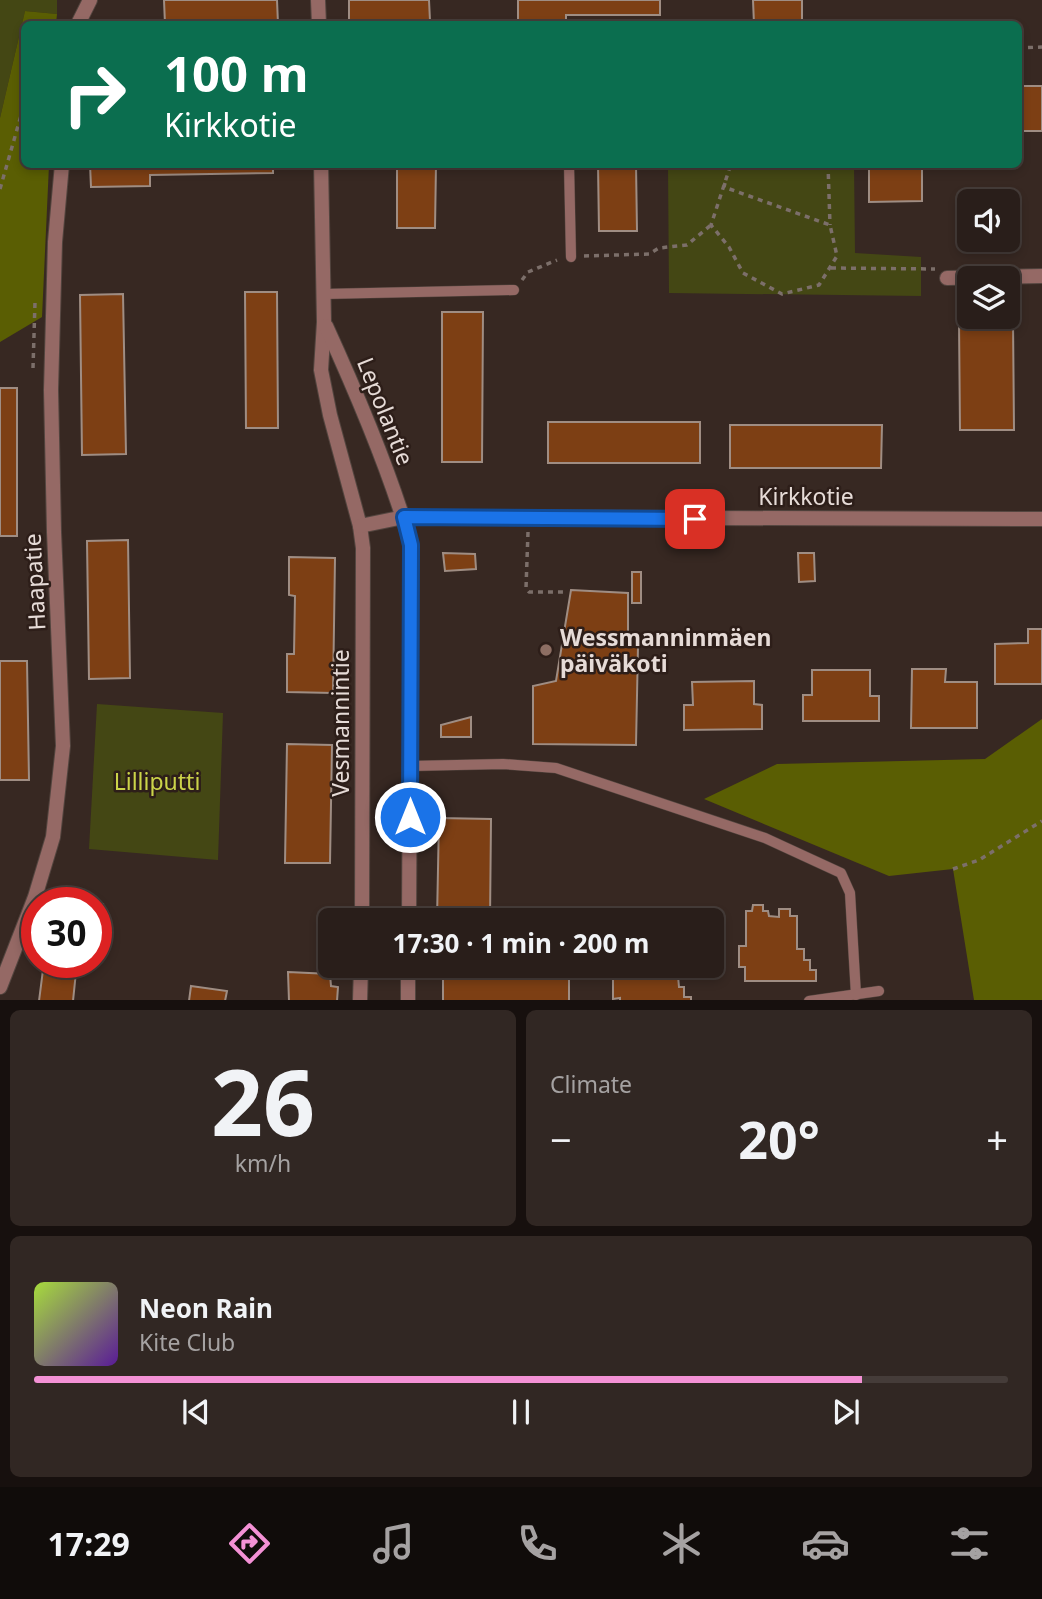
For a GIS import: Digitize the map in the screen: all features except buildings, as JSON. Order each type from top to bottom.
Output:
[{"type":"street","points":[[80,21],[90,0]]},
{"type":"street","points":[[318,0],[319,21]]},
{"type":"street","name":"Haapatie","points":[[0,987],[35,897],[53,837],[63,746],[51,390],[55,242],[62,168]]},
{"type":"street","name":"Lepolantie","points":[[321,168],[324,322],[321,370],[330,415],[360,526]]},
{"type":"street","points":[[947,278],[1042,276]]},
{"type":"street","name":"Lepolantie","points":[[324,322],[348,374],[404,517]]},
{"type":"street","points":[[404,517],[411,545],[409,908]]},
{"type":"street","name":"Kirkkotie","points":[[360,526],[404,517],[1042,519]]},
{"type":"street","name":"Vesmannintie","points":[[360,526],[363,548],[362,908]]},
{"type":"street","points":[[360,1000],[361,978]]},
{"type":"street","points":[[408,978],[408,1000]]},
{"type":"lane","points":[[569,168],[571,257]]},
{"type":"lane","points":[[323,294],[514,290]]},
{"type":"lane","points":[[410,766],[503,764],[556,768],[765,838],[841,873],[850,893],[856,995]]},
{"type":"lane","points":[[809,1000],[879,991]]},
{"type":"path","points":[[1022,48],[1042,47]]},
{"type":"path","points":[[0,189],[21,116]]},
{"type":"path","points":[[514,290],[528,272],[551,264],[560,257],[649,254],[659,248],[687,245],[711,225],[731,168]]},
{"type":"path","points":[[711,225],[729,247],[743,273],[782,294],[819,285],[837,256],[830,225],[828,168]]},
{"type":"path","points":[[725,183],[724,187],[830,225]]},
{"type":"path","points":[[829,268],[928,269]]},
{"type":"path","points":[[528,530],[526,588],[529,592],[566,592]]},
{"type":"path","points":[[953,869],[979,860],[1042,821]]},
{"type":"green space","points":[[0,0],[57,0],[57,14],[25,11],[0,118]]},
{"type":"green space","points":[[668,168],[854,168],[855,253],[921,257],[921,296],[669,293]]},
{"type":"green space","name":"Lilliputti","points":[[97,704],[223,713],[218,860],[89,849]]},
{"type":"shaded area","points":[[25,11],[57,14],[56,21],[23,21]]},
{"type":"shaded area","points":[[21,28],[21,168],[49,168],[42,317],[0,342],[0,118]]},
{"type":"shaded area","points":[[1042,719],[1042,1000],[974,1000],[953,869],[889,876],[704,799],[777,764],[985,759]]},
{"type":"place","name":"Wessmanninmäen päiväkoti","points":[[546,650]]},
{"type":"route","points":[[410,817],[411,545],[404,517],[695,519]]}]
